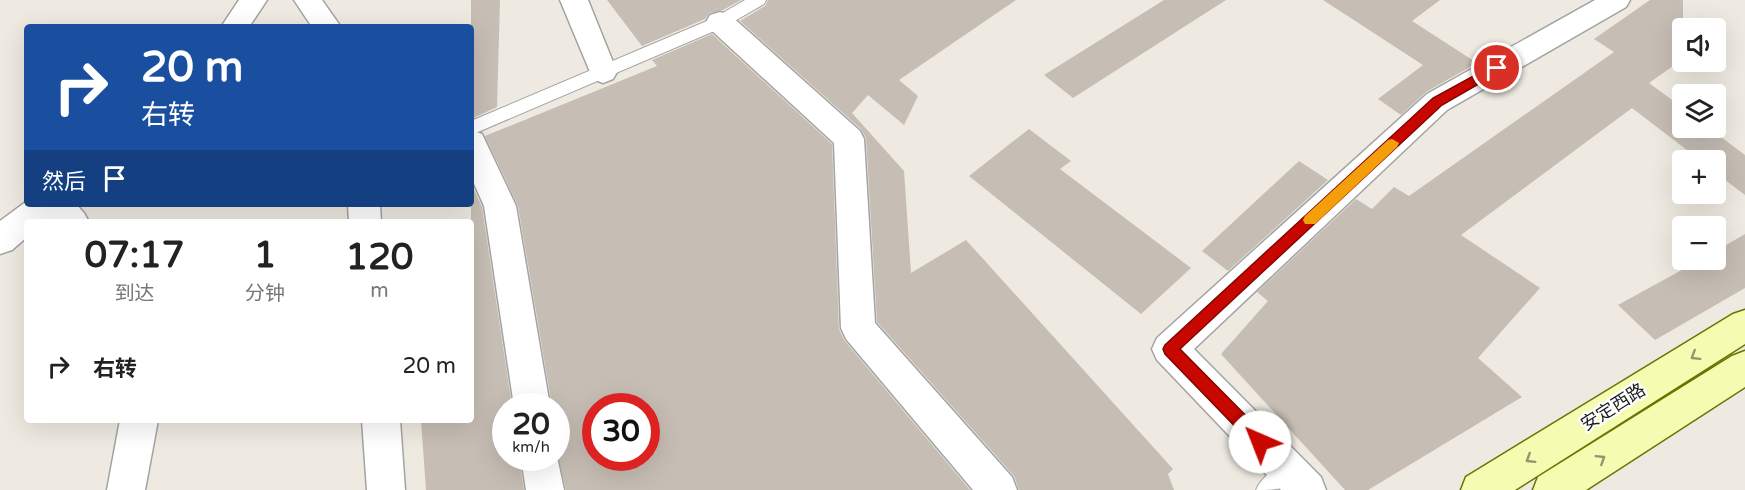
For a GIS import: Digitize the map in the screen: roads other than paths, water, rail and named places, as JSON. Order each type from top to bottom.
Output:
[{"type":"street","points":[[237,24],[254,0]]},
{"type":"street","points":[[308,0],[325,24]]},
{"type":"street","points":[[574,0],[603,72]]},
{"type":"street","points":[[1288,484],[1170,349],[1437,102],[1617,0]]},
{"type":"street","points":[[720,22],[849,139],[858,328],[998,490]]},
{"type":"street","points":[[474,149],[500,206],[530,393]]},
{"type":"street","points":[[27,219],[42,207]]},
{"type":"street","points":[[58,207],[70,219]]},
{"type":"street","points":[[0,240],[24,221]]},
{"type":"street","name":"安定西路","points":[[1480,490],[1745,325]]},
{"type":"street","name":"安定西路","points":[[1552,490],[1745,368]]},
{"type":"street","points":[[126,490],[138,423]]},
{"type":"street","points":[[381,423],[386,490]]},
{"type":"street","points":[[542,471],[545,490]]},
{"type":"lane","points":[[474,127],[720,22],[758,0]]}]
